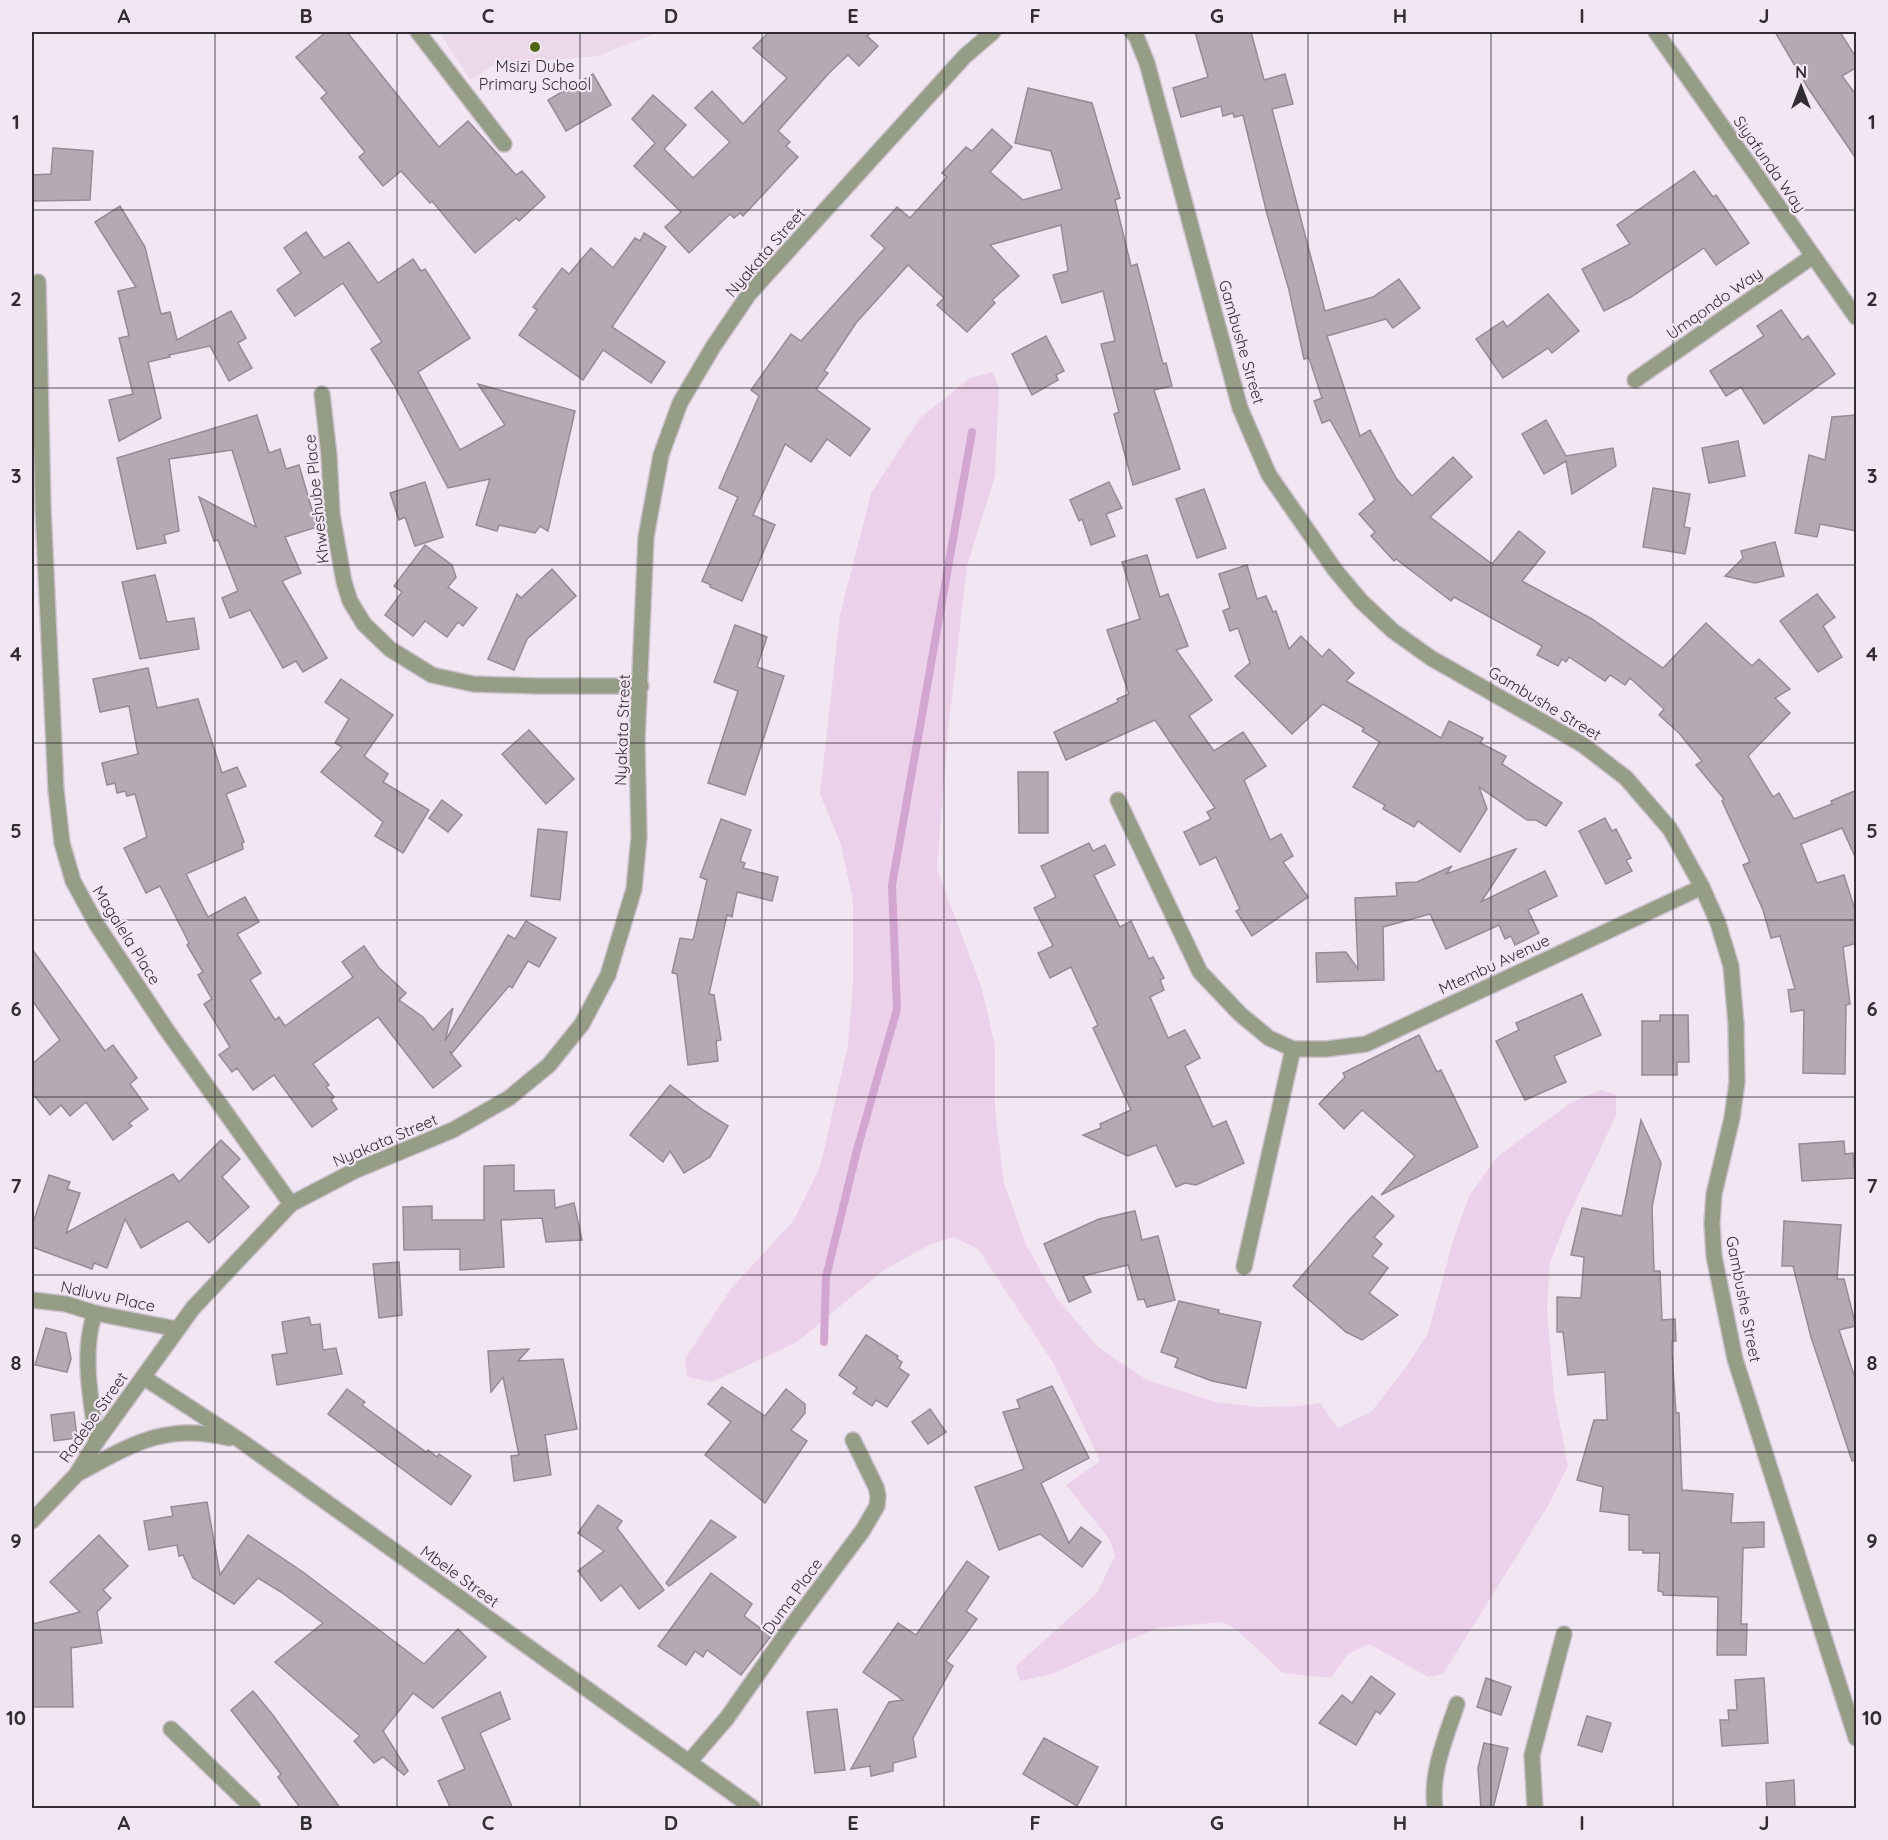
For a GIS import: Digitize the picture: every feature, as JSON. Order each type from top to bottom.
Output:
[{"type":"street","points":[[418,32],[504,144]]},
{"type":"street","name":"Nyakata Street","points":[[177,1329],[193,1308],[291,1204],[354,1171],[453,1130],[509,1098],[549,1065],[582,1024],[609,975],[634,889],[639,837],[638,741],[646,537],[661,454],[680,404],[713,347],[749,294],[965,56],[993,32]]},
{"type":"street","name":"Gambushe Street","points":[[1132,32],[1136,36],[1147,63],[1240,408],[1269,475],[1335,570],[1361,601],[1393,631],[1431,658],[1583,745],[1626,778],[1670,830],[1702,887],[1718,923],[1731,966],[1736,1024],[1737,1083],[1732,1118],[1714,1194],[1714,1256],[1736,1359],[1857,1738]]},
{"type":"street","name":"Siyafunda Way","points":[[1656,32],[1857,317]]},
{"type":"street","name":"Umqondo Way","points":[[1635,380],[1813,256]]},
{"type":"street","name":"Magalela Place","points":[[38,282],[43,508],[56,790],[62,843],[73,880],[97,925],[166,1029],[291,1204]]},
{"type":"street","name":"Khweshube Place","points":[[322,394],[329,454],[332,514],[344,582],[350,601],[364,624],[390,649],[432,675],[473,684],[537,687],[641,686]]},
{"type":"street","name":"Mtembu Avenue","points":[[1118,800],[1200,972],[1239,1014],[1269,1038],[1293,1049],[1326,1049],[1366,1044],[1702,887]]},
{"type":"street","points":[[1244,1267],[1293,1049]]},
{"type":"street","name":"Ndluvu Place","points":[[32,1300],[66,1304],[95,1313],[177,1329]]},
{"type":"street","points":[[95,1313],[89,1329],[89,1360],[91,1401],[97,1442]]},
{"type":"street","name":"Radebe Street","points":[[32,1521],[76,1475],[177,1329]]},
{"type":"street","name":"Mbele Street","points":[[143,1377],[241,1441],[753,1809]]},
{"type":"street","points":[[76,1475],[133,1443],[153,1436],[176,1433],[214,1434],[241,1441]]},
{"type":"street","name":"Duma Place","points":[[689,1762],[727,1718],[863,1530],[877,1506],[876,1487],[853,1440]]},
{"type":"street","points":[[1535,1809],[1532,1755],[1564,1634]]},
{"type":"street","points":[[1435,1809],[1434,1799],[1440,1755],[1457,1704]]},
{"type":"street","points":[[171,1729],[253,1809]]},
{"type":"shaded area","name":"Msizi Dube Primary School","points":[[439,32],[659,32],[598,56],[494,65],[471,80]]},
{"type":"shaded area","points":[[993,372],[999,388],[995,476],[967,566],[948,731],[937,869],[981,986],[995,1045],[995,1110],[1004,1183],[1026,1245],[1055,1296],[1099,1348],[1147,1380],[1216,1402],[1258,1407],[1320,1403],[1338,1428],[1372,1411],[1406,1367],[1428,1333],[1453,1241],[1469,1196],[1497,1157],[1570,1103],[1600,1090],[1616,1095],[1616,1116],[1566,1221],[1550,1263],[1547,1308],[1554,1393],[1568,1466],[1549,1504],[1443,1674],[1428,1677],[1369,1644],[1348,1654],[1331,1678],[1283,1673],[1237,1630],[1222,1622],[1158,1628],[1052,1674],[1020,1681],[1016,1666],[1097,1593],[1115,1556],[1110,1540],[1066,1485],[1100,1461],[1054,1364],[978,1249],[954,1237],[931,1244],[884,1270],[797,1342],[712,1382],[687,1377],[685,1359],[730,1290],[794,1220],[820,1167],[848,1045],[853,985],[853,901],[841,845],[820,794],[840,615],[871,493],[920,418],[970,378]]},
{"type":"building","points":[[326,32],[347,32],[439,147],[468,121],[516,175],[522,171],[545,197],[519,221],[516,218],[475,253],[432,201],[430,203],[401,171],[383,186],[359,157],[365,152],[321,98],[327,93],[296,57]]},
{"type":"building","points":[[769,32],[872,32],[867,36],[878,46],[859,66],[848,55],[829,73],[778,131],[790,142],[786,146],[798,157],[743,216],[740,213],[734,218],[730,214],[689,253],[665,227],[681,212],[634,166],[655,143],[632,119],[653,95],[686,125],[664,149],[693,178],[730,142],[695,108],[712,91],[743,124],[787,78],[753,48]]},
{"type":"building","points":[[1195,32],[1251,32],[1264,80],[1285,74],[1293,104],[1272,109],[1325,311],[1373,297],[1399,279],[1420,308],[1393,328],[1386,319],[1327,336],[1360,436],[1370,430],[1396,478],[1412,496],[1453,457],[1472,477],[1430,517],[1492,564],[1519,531],[1545,552],[1522,581],[1592,619],[1663,668],[1706,623],[1752,666],[1759,659],[1790,689],[1775,698],[1790,713],[1748,756],[1773,797],[1779,793],[1794,819],[1832,804],[1831,801],[1857,790],[1857,861],[1842,828],[1801,844],[1817,883],[1844,875],[1857,916],[1857,943],[1843,947],[1850,1004],[1846,1005],[1845,1074],[1803,1073],[1804,1010],[1791,1012],[1788,990],[1795,989],[1780,936],[1771,938],[1763,910],[1743,865],[1750,862],[1722,801],[1724,799],[1696,765],[1702,761],[1679,733],[1659,715],[1664,709],[1630,678],[1625,685],[1610,675],[1605,681],[1569,657],[1566,662],[1562,659],[1558,666],[1537,655],[1542,646],[1454,597],[1451,601],[1396,559],[1394,561],[1371,536],[1375,532],[1359,514],[1375,500],[1330,420],[1322,423],[1314,401],[1322,398],[1309,358],[1304,359],[1289,290],[1267,214],[1243,115],[1234,117],[1233,113],[1223,116],[1221,106],[1181,117],[1173,88],[1208,77]]},
{"type":"building","points":[[1775,32],[1840,32],[1857,59],[1857,67],[1842,76],[1857,96],[1857,160],[1808,88]]},
{"type":"building","points":[[593,74],[611,105],[566,131],[548,100]]},
{"type":"building","points":[[1028,88],[1092,103],[1120,198],[1115,200],[1131,266],[1137,264],[1163,364],[1166,363],[1172,386],[1154,390],[1180,469],[1133,485],[1114,414],[1119,412],[1101,344],[1115,341],[1103,291],[1062,303],[1053,275],[1068,271],[1061,225],[990,245],[1019,276],[992,300],[995,303],[967,332],[937,305],[944,298],[908,265],[856,323],[824,371],[828,373],[816,389],[870,429],[850,456],[827,439],[811,462],[785,444],[753,515],[775,525],[742,601],[710,587],[711,585],[702,581],[738,497],[719,488],[759,396],[751,390],[791,334],[801,341],[885,248],[871,236],[897,207],[910,218],[947,177],[942,173],[966,147],[972,151],[992,129],[1012,147],[990,172],[1023,200],[1062,189],[1051,151],[1015,143]]},
{"type":"building","points":[[53,148],[93,151],[90,200],[32,201],[32,175],[51,174]]},
{"type":"building","points":[[1694,171],[1713,197],[1716,195],[1749,243],[1716,265],[1704,248],[1631,297],[1604,311],[1582,269],[1630,244],[1617,225]]},
{"type":"building","points":[[120,206],[145,247],[161,314],[170,312],[177,340],[231,311],[246,338],[238,343],[252,368],[229,381],[210,346],[148,362],[161,418],[119,441],[109,400],[133,394],[119,338],[129,336],[118,291],[136,287],[95,222]]},
{"type":"building","points":[[306,232],[324,258],[349,242],[378,283],[413,259],[421,271],[425,269],[470,338],[418,372],[460,450],[505,425],[478,384],[575,411],[548,531],[540,526],[535,533],[499,525],[497,531],[476,525],[490,479],[448,488],[394,385],[371,349],[382,342],[343,283],[295,316],[277,290],[301,273],[284,248]]},
{"type":"building","points":[[644,233],[666,247],[612,327],[665,362],[651,383],[603,350],[583,380],[519,335],[537,310],[533,307],[562,268],[569,274],[591,248],[613,268],[635,238],[640,241]]},
{"type":"building","points":[[1548,294],[1579,331],[1552,353],[1548,348],[1503,378],[1476,339],[1503,321],[1507,327]]},
{"type":"building","points":[[1781,310],[1802,340],[1808,336],[1835,374],[1764,424],[1741,387],[1726,396],[1710,371],[1764,336],[1757,326]]},
{"type":"building","points":[[1046,336],[1064,371],[1056,375],[1058,380],[1032,395],[1012,354]]},
{"type":"building","points":[[257,415],[269,453],[280,449],[286,469],[299,465],[317,527],[285,537],[301,573],[282,581],[327,658],[303,672],[296,661],[283,668],[250,610],[230,618],[222,598],[238,591],[218,540],[214,541],[199,497],[256,527],[232,450],[169,459],[179,531],[164,535],[166,543],[137,549],[117,458]]},
{"type":"building","points":[[1857,415],[1857,531],[1820,524],[1817,537],[1795,533],[1809,455],[1825,460],[1832,417]]},
{"type":"building","points":[[1546,420],[1566,456],[1613,448],[1616,466],[1572,494],[1566,461],[1544,474],[1522,434]]},
{"type":"building","points":[[1738,441],[1745,476],[1709,483],[1702,448]]},
{"type":"building","points":[[425,482],[443,537],[415,546],[405,517],[399,520],[390,493]]},
{"type":"building","points":[[1109,482],[1122,508],[1106,514],[1115,536],[1091,545],[1082,519],[1079,521],[1070,500]]},
{"type":"building","points":[[1653,488],[1690,494],[1684,527],[1690,528],[1685,554],[1643,547]]},
{"type":"building","points":[[1204,489],[1226,548],[1197,558],[1176,499]]},
{"type":"building","points":[[1775,542],[1784,576],[1755,583],[1725,576],[1743,558],[1741,551]]},
{"type":"building","points":[[425,545],[452,565],[456,577],[448,587],[477,608],[463,626],[458,622],[447,637],[425,621],[413,636],[385,615],[402,592],[394,586]]},
{"type":"building","points":[[1147,555],[1160,597],[1168,594],[1188,646],[1176,650],[1212,700],[1189,716],[1214,751],[1243,732],[1266,766],[1244,780],[1270,840],[1281,834],[1293,856],[1283,862],[1308,897],[1252,936],[1236,911],[1240,909],[1216,857],[1200,865],[1184,832],[1211,819],[1207,812],[1215,808],[1155,720],[1066,760],[1054,732],[1118,702],[1117,699],[1129,694],[1107,630],[1140,619],[1122,562]]},
{"type":"building","points":[[1247,565],[1257,599],[1266,596],[1273,612],[1276,611],[1289,649],[1301,636],[1322,657],[1329,649],[1354,673],[1346,681],[1441,738],[1449,721],[1483,738],[1480,743],[1506,756],[1502,764],[1562,803],[1546,826],[1536,820],[1527,820],[1479,787],[1487,809],[1460,852],[1418,821],[1414,827],[1383,809],[1385,805],[1353,787],[1380,742],[1362,731],[1364,728],[1323,704],[1292,734],[1235,676],[1250,663],[1238,628],[1230,631],[1223,611],[1230,608],[1219,574]]},
{"type":"building","points":[[552,569],[576,596],[527,639],[514,670],[488,659],[517,594],[521,598]]},
{"type":"building","points":[[155,575],[167,622],[194,618],[199,649],[140,659],[122,582]]},
{"type":"building","points":[[1817,594],[1835,617],[1823,626],[1842,657],[1818,672],[1780,621]]},
{"type":"building","points":[[735,625],[767,637],[757,667],[784,676],[745,795],[708,783],[738,691],[714,682]]},
{"type":"building","points":[[148,668],[157,708],[198,699],[222,773],[237,767],[246,786],[226,794],[244,842],[242,843],[243,849],[186,874],[208,917],[245,897],[259,922],[237,934],[261,973],[250,980],[275,1020],[279,1017],[285,1026],[353,977],[342,962],[364,946],[379,968],[406,993],[399,1000],[423,1017],[433,1030],[453,1008],[445,1041],[508,935],[515,939],[526,921],[556,938],[539,967],[528,961],[512,988],[509,986],[452,1053],[449,1051],[461,1066],[433,1088],[378,1017],[313,1064],[329,1085],[326,1087],[334,1097],[331,1100],[337,1109],[312,1127],[274,1075],[253,1090],[237,1068],[232,1072],[219,1055],[230,1047],[204,1004],[212,999],[198,975],[203,972],[187,945],[189,943],[160,886],[146,893],[124,848],[147,837],[135,794],[127,796],[125,791],[117,793],[115,783],[107,785],[102,763],[138,754],[129,706],[100,712],[93,679]]},
{"type":"building","points":[[341,679],[393,715],[364,756],[388,774],[383,782],[429,810],[403,853],[375,836],[383,822],[321,772],[342,747],[335,743],[349,719],[325,702]]},
{"type":"building","points":[[529,730],[574,779],[546,804],[502,754]]},
{"type":"building","points":[[1018,772],[1048,772],[1048,833],[1019,833]]},
{"type":"building","points":[[442,800],[462,815],[448,832],[429,818]]},
{"type":"building","points":[[1605,818],[1612,831],[1616,829],[1631,858],[1626,860],[1632,871],[1606,884],[1579,831]]},
{"type":"building","points":[[721,819],[751,830],[740,861],[745,863],[743,868],[778,877],[772,901],[737,892],[732,917],[727,915],[709,994],[714,995],[721,1040],[716,1041],[718,1061],[688,1065],[677,974],[672,973],[680,938],[693,940],[707,880],[700,877]]},
{"type":"building","points":[[538,829],[567,832],[560,900],[531,896]]},
{"type":"building","points":[[1089,843],[1093,851],[1105,845],[1115,865],[1094,875],[1120,927],[1131,921],[1149,959],[1153,957],[1164,978],[1160,980],[1164,990],[1150,997],[1168,1038],[1185,1030],[1200,1058],[1185,1066],[1213,1127],[1226,1121],[1244,1163],[1196,1185],[1185,1183],[1176,1187],[1156,1145],[1128,1156],[1083,1135],[1101,1128],[1100,1124],[1131,1110],[1093,1028],[1098,1025],[1071,967],[1050,978],[1038,953],[1053,946],[1034,908],[1056,897],[1041,866]]},
{"type":"building","points":[[1516,849],[1481,902],[1545,871],[1557,896],[1528,910],[1539,933],[1515,945],[1511,936],[1505,939],[1499,925],[1446,949],[1430,914],[1383,927],[1384,980],[1317,982],[1316,953],[1346,952],[1358,969],[1355,898],[1397,896],[1396,883],[1417,882],[1452,866],[1446,874]]},
{"type":"building","points":[[32,949],[105,1051],[113,1045],[137,1078],[130,1084],[148,1109],[129,1123],[132,1126],[113,1140],[86,1102],[70,1116],[61,1105],[50,1115],[32,1093],[32,1064],[60,1040],[32,1000]]},
{"type":"building","points":[[1582,994],[1601,1035],[1554,1056],[1566,1082],[1525,1100],[1496,1041],[1519,1030],[1516,1023]]},
{"type":"building","points":[[1660,1015],[1688,1015],[1689,1062],[1677,1062],[1677,1075],[1642,1075],[1642,1021],[1660,1021]]},
{"type":"building","points":[[1419,1035],[1437,1072],[1441,1070],[1478,1147],[1381,1195],[1415,1156],[1362,1110],[1344,1129],[1319,1104],[1345,1077],[1343,1073]]},
{"type":"building","points":[[670,1085],[728,1126],[710,1157],[684,1173],[670,1151],[663,1162],[630,1135]]},
{"type":"building","points":[[1641,1120],[1661,1163],[1652,1207],[1654,1271],[1660,1271],[1662,1320],[1675,1319],[1676,1341],[1672,1341],[1672,1354],[1676,1413],[1679,1413],[1682,1490],[1733,1494],[1731,1523],[1764,1522],[1764,1547],[1743,1548],[1741,1624],[1747,1624],[1746,1655],[1717,1655],[1718,1597],[1663,1595],[1663,1592],[1658,1591],[1660,1553],[1629,1550],[1629,1515],[1600,1511],[1603,1487],[1577,1480],[1594,1420],[1607,1420],[1605,1372],[1568,1375],[1563,1332],[1557,1332],[1557,1297],[1581,1298],[1584,1257],[1571,1255],[1582,1208],[1622,1216]]},
{"type":"building","points":[[221,1140],[240,1159],[222,1177],[249,1207],[209,1243],[188,1221],[141,1248],[125,1219],[107,1268],[94,1263],[92,1269],[32,1247],[32,1226],[49,1175],[70,1182],[67,1189],[80,1193],[66,1233],[173,1174],[179,1182]]},
{"type":"building","points":[[1844,1141],[1845,1154],[1853,1153],[1855,1178],[1802,1181],[1799,1144]]},
{"type":"building","points":[[514,1165],[514,1191],[554,1190],[555,1208],[574,1203],[582,1240],[546,1242],[542,1218],[501,1220],[504,1267],[460,1270],[460,1249],[404,1250],[403,1207],[432,1206],[432,1220],[484,1220],[484,1166]]},
{"type":"building","points":[[1372,1196],[1394,1216],[1374,1237],[1382,1244],[1372,1256],[1388,1268],[1369,1293],[1398,1315],[1362,1340],[1346,1332],[1293,1286]]},
{"type":"building","points":[[1135,1211],[1142,1240],[1158,1236],[1175,1300],[1147,1307],[1144,1299],[1138,1300],[1128,1265],[1083,1276],[1091,1292],[1069,1302],[1044,1244],[1099,1219]]},
{"type":"building","points":[[1784,1221],[1841,1225],[1837,1279],[1844,1279],[1856,1326],[1839,1330],[1857,1384],[1857,1460],[1852,1461],[1811,1337],[1793,1266],[1782,1266]]},
{"type":"building","points":[[399,1262],[402,1315],[379,1318],[373,1264]]},
{"type":"building","points":[[1179,1301],[1219,1310],[1218,1313],[1261,1322],[1246,1388],[1212,1381],[1175,1367],[1178,1358],[1161,1352]]},
{"type":"building","points":[[309,1317],[311,1325],[320,1324],[323,1350],[336,1348],[342,1374],[277,1385],[272,1355],[287,1353],[282,1322]]},
{"type":"building","points":[[46,1328],[66,1333],[71,1359],[67,1372],[35,1365]]},
{"type":"building","points":[[866,1335],[898,1356],[897,1359],[902,1362],[899,1368],[909,1375],[887,1407],[876,1400],[872,1406],[853,1393],[857,1388],[839,1375]]},
{"type":"building","points":[[529,1349],[518,1361],[563,1359],[577,1429],[545,1435],[551,1475],[514,1481],[511,1456],[519,1455],[503,1377],[491,1392],[488,1351]]},
{"type":"building","points":[[1052,1386],[1089,1458],[1041,1483],[1069,1543],[1081,1527],[1101,1542],[1082,1567],[1040,1534],[999,1550],[975,1487],[1024,1469],[1003,1412],[1020,1408],[1017,1400]]},
{"type":"building","points":[[722,1387],[765,1416],[786,1389],[805,1404],[805,1413],[791,1430],[807,1441],[765,1503],[705,1455],[731,1422],[708,1404]]},
{"type":"building","points":[[347,1389],[365,1402],[362,1405],[426,1452],[428,1450],[437,1457],[439,1454],[471,1476],[451,1505],[328,1414]]},
{"type":"building","points":[[930,1409],[946,1432],[928,1444],[912,1422]]},
{"type":"building","points":[[74,1412],[77,1438],[54,1441],[51,1415]]},
{"type":"building","points":[[207,1502],[220,1575],[248,1535],[303,1572],[424,1664],[458,1629],[486,1657],[433,1708],[413,1693],[383,1731],[408,1771],[404,1775],[383,1757],[374,1763],[354,1741],[360,1736],[275,1662],[323,1623],[258,1578],[234,1604],[193,1578],[183,1555],[179,1556],[177,1545],[149,1550],[144,1521],[173,1516],[171,1507]]},
{"type":"building","points":[[598,1505],[622,1521],[617,1528],[664,1590],[639,1609],[621,1585],[601,1601],[578,1571],[604,1551],[578,1533]]},
{"type":"building","points":[[711,1520],[736,1537],[669,1586],[666,1583]]},
{"type":"building","points":[[99,1535],[128,1566],[103,1590],[111,1598],[97,1612],[102,1643],[71,1648],[73,1707],[32,1707],[32,1624],[80,1612],[50,1582]]},
{"type":"building","points":[[967,1561],[989,1577],[966,1611],[977,1619],[946,1661],[953,1666],[913,1738],[916,1757],[893,1763],[893,1771],[871,1776],[870,1766],[851,1769],[889,1702],[903,1700],[863,1672],[898,1623],[916,1635]]},
{"type":"building","points":[[711,1573],[752,1604],[744,1616],[771,1636],[741,1675],[707,1650],[703,1657],[695,1651],[686,1665],[658,1646]]},
{"type":"building","points":[[1371,1676],[1395,1694],[1380,1714],[1376,1711],[1356,1745],[1319,1723],[1342,1695],[1352,1703]]},
{"type":"building","points":[[1486,1678],[1511,1687],[1501,1715],[1477,1707]]},
{"type":"building","points":[[1764,1678],[1768,1743],[1722,1746],[1720,1720],[1729,1720],[1728,1710],[1737,1710],[1735,1680]]},
{"type":"building","points":[[253,1691],[341,1809],[301,1809],[278,1777],[281,1774],[231,1710]]},
{"type":"building","points":[[500,1692],[510,1719],[480,1733],[513,1809],[451,1809],[438,1781],[465,1769],[442,1718]]},
{"type":"building","points":[[837,1709],[845,1770],[815,1773],[807,1712]]},
{"type":"building","points":[[1587,1716],[1611,1723],[1602,1752],[1578,1745]]},
{"type":"building","points":[[1044,1738],[1098,1767],[1077,1806],[1023,1774]]},
{"type":"building","points":[[1484,1743],[1508,1748],[1493,1809],[1481,1809],[1478,1768]]},
{"type":"building","points":[[1794,1780],[1795,1809],[1767,1809],[1766,1783]]},
{"type":"waterway","points":[[824,1342],[826,1277],[857,1150],[897,1009],[892,885],[972,432]]},
{"type":"place","name":"Msizi Dube Primary School","points":[[535,47]]}]
